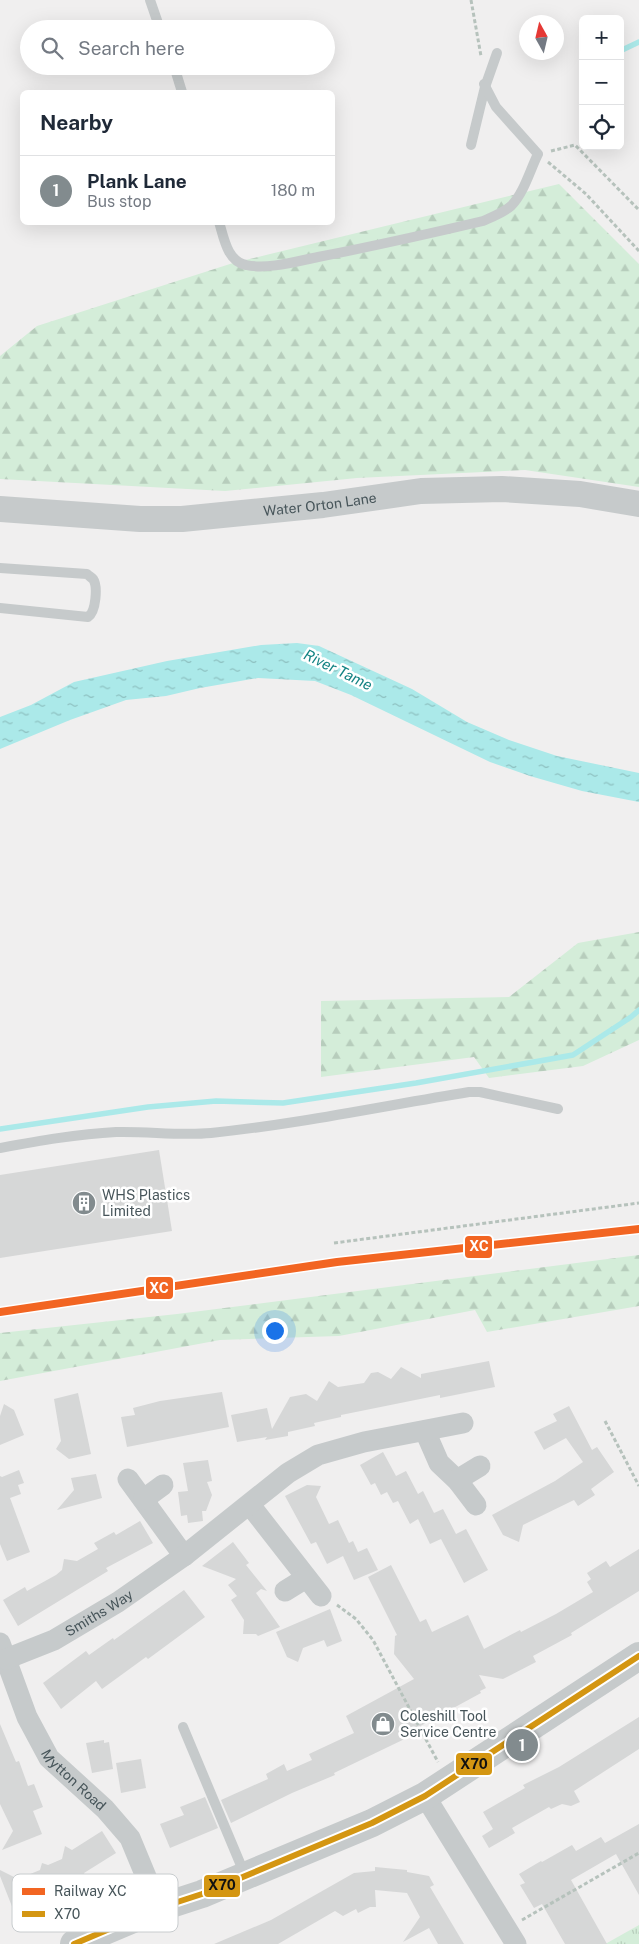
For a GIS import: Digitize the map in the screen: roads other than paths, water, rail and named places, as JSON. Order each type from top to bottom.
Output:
[{"type":"main road","points":[[178,1902],[202,1894],[372,1823],[425,1796],[639,1656]]},
{"type":"main road","points":[[74,1944],[102,1932]]},
{"type":"street","name":"Water Orton Lane","points":[[0,509],[140,519],[182,520],[323,505],[421,491],[502,489],[580,494],[639,504]]},
{"type":"street","name":"Smiths Way","points":[[3,1651],[54,1640],[102,1612],[184,1556],[288,1473],[318,1455],[364,1442],[463,1423]]},
{"type":"street","points":[[425,1431],[439,1463],[458,1480],[476,1505]]},
{"type":"street","points":[[458,1480],[480,1466]]},
{"type":"street","points":[[128,1479],[184,1556]]},
{"type":"street","points":[[144,1499],[163,1485]]},
{"type":"street","points":[[250,1505],[321,1596]]},
{"type":"street","points":[[286,1591],[306,1578]]},
{"type":"street","name":"Mytton Road","points":[[3,1651],[27,1717],[49,1758],[105,1809],[130,1838],[145,1874]]},
{"type":"street","points":[[425,1796],[511,1936]]},
{"type":"lane","points":[[150,0],[157,20]]},
{"type":"lane","points":[[471,145],[485,85],[497,54]]},
{"type":"lane","points":[[177,75],[181,90]]},
{"type":"lane","points":[[220,225],[229,253],[235,260],[246,265],[284,264],[483,221],[504,211],[518,197],[538,154],[496,107],[485,85]]},
{"type":"lane","points":[[0,568],[87,574],[95,584],[94,610],[88,617],[0,608]]},
{"type":"lane","points":[[0,1148],[94,1133],[193,1134],[229,1131],[469,1092],[480,1092],[558,1109]]},
{"type":"lane","points":[[183,1727],[245,1876]]},
{"type":"water","name":"River Tame","points":[[297,643],[319,646],[412,689],[467,722],[509,740],[557,756],[639,773],[639,802],[582,791],[490,762],[351,695],[315,681],[258,678],[166,696],[126,700],[70,720],[0,749],[0,717],[31,705],[74,682],[167,661],[261,645]]},
{"type":"waterway","points":[[624,49],[639,42]]},
{"type":"waterway","points":[[0,1129],[148,1107],[216,1101],[283,1103],[416,1083],[573,1055],[639,1010]]},
{"type":"rail line","name":"XC","points":[[0,1312],[337,1262],[639,1229]]},
{"type":"place","name":"WHS Plastics Limited","points":[[84,1203]]},
{"type":"place","name":"Coleshill Tool Service Centre","points":[[383,1724]]},
{"type":"place","name":"Plank Lane","points":[[522,1745]]}]
